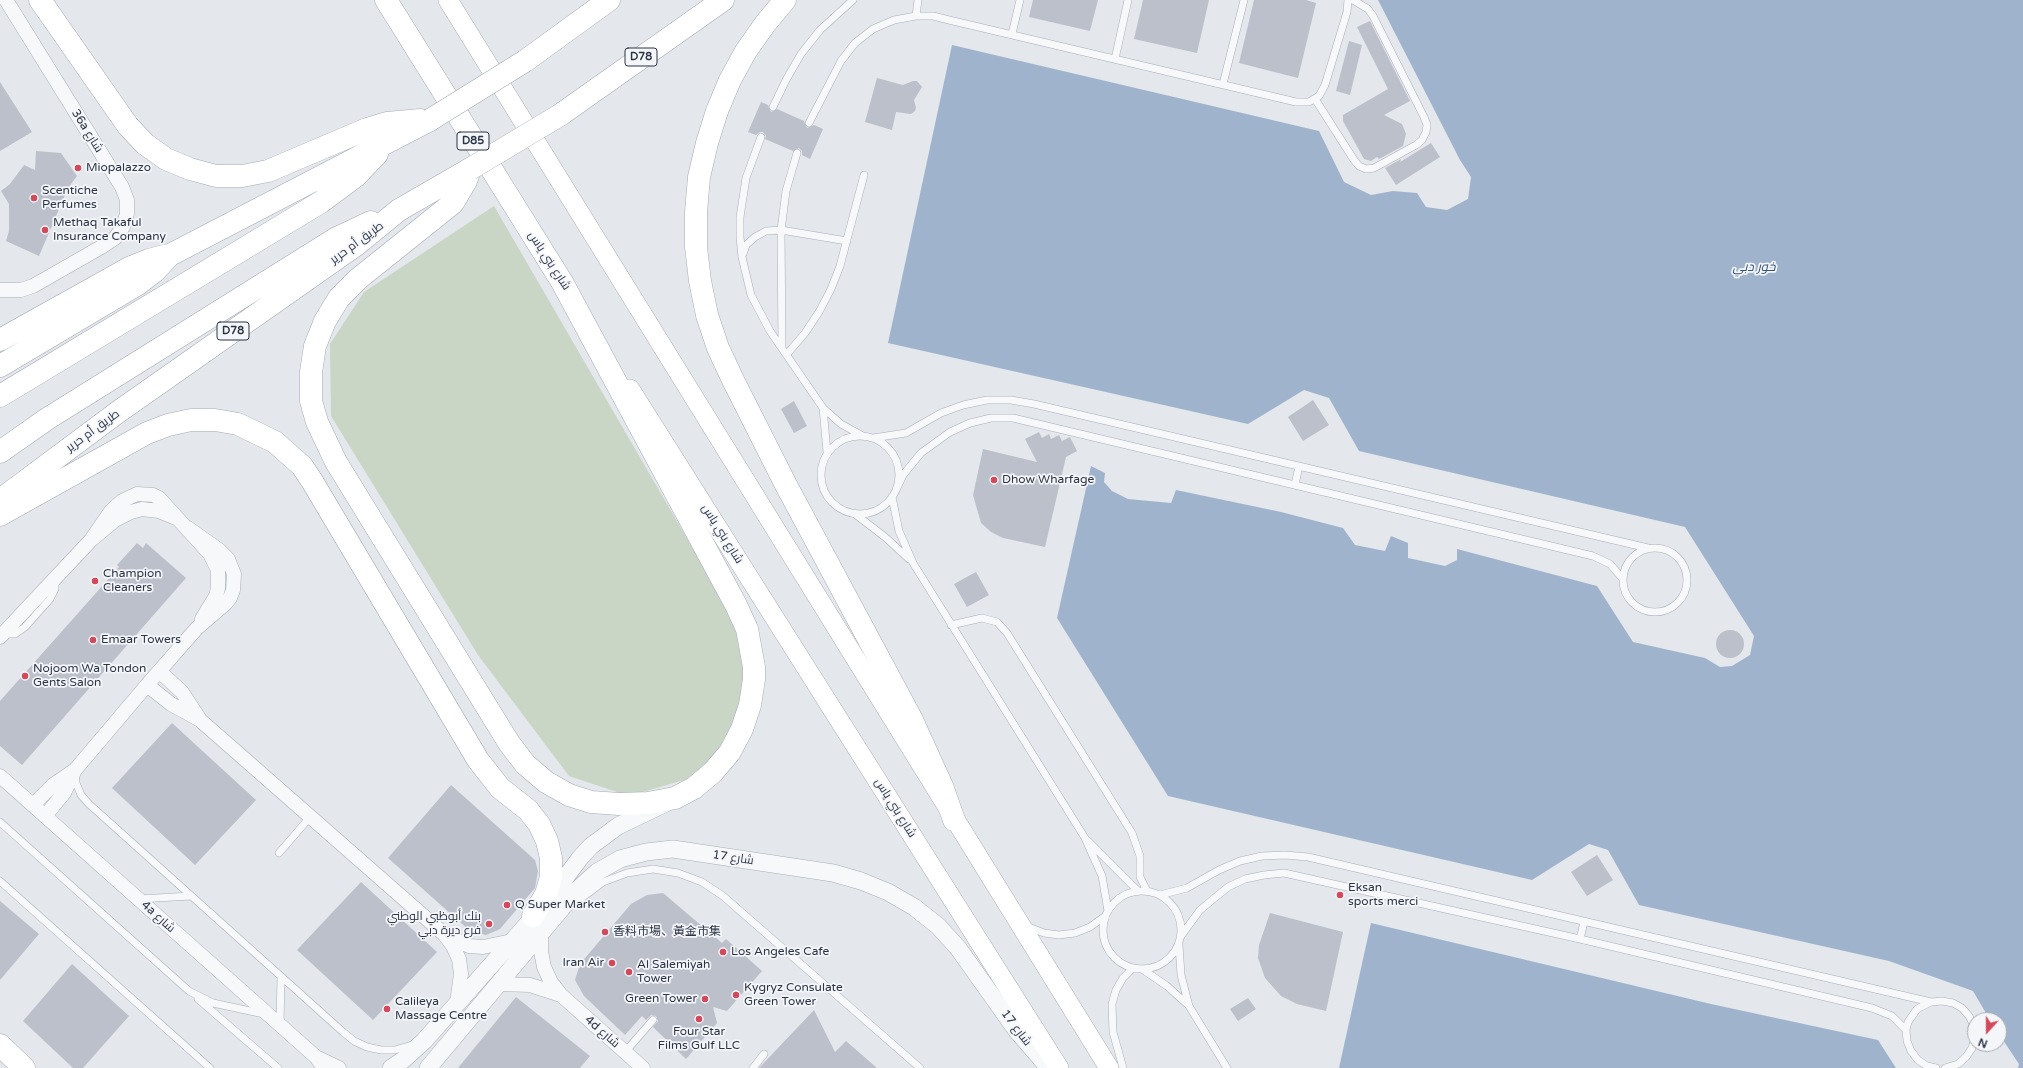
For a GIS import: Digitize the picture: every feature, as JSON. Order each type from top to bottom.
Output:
[{"type":"main road","points":[[40,0],[128,126],[145,144],[166,160],[190,169],[216,176],[242,176],[268,171],[367,129],[388,124],[430,120]]},
{"type":"main road","name":"شارع بني ياس","points":[[386,0],[562,282],[1059,1068]]},
{"type":"main road","points":[[448,0],[954,820],[1109,1068]]},
{"type":"main road","points":[[0,340],[129,268],[149,260],[170,255],[430,120],[526,61],[609,0]]},
{"type":"main road","name":"طريق أم حرير","points":[[0,500],[118,412],[356,244],[399,210],[560,115],[723,0]]},
{"type":"main road","points":[[785,0],[765,24],[730,80],[706,143],[699,177],[696,212],[696,247],[700,281],[707,315],[718,348],[786,485],[912,720],[939,780],[954,820]]},
{"type":"main road","points":[[0,396],[321,202],[356,176],[385,143]]},
{"type":"main road","points":[[470,169],[466,181],[453,203],[358,279],[339,298],[325,321],[315,346],[310,372],[311,401],[316,422],[336,462],[509,743],[525,764],[546,782],[569,795],[591,802],[619,804],[648,803],[675,798],[694,788],[713,772],[730,752],[742,729],[750,705],[754,680],[754,667],[747,629],[736,605],[562,282]]},
{"type":"main road","points":[[0,452],[47,419],[335,239],[399,210]]},
{"type":"main road","points":[[0,366],[138,284],[155,271],[170,255]]},
{"type":"main road","points":[[0,516],[146,433],[168,425],[191,420],[215,420],[238,424],[275,442],[302,466],[312,481],[478,760],[500,788],[528,810],[540,824],[548,841],[551,858],[551,877],[546,894],[543,923]]},
{"type":"main road","points":[[0,1045],[24,1068]]},
{"type":"street","name":"36a شارع","points":[[0,290],[21,290],[33,286],[103,246],[115,238],[123,227],[127,214],[127,200],[122,187],[6,0]]},
{"type":"street","points":[[2,635],[91,540],[116,506],[137,494],[153,495],[159,498],[183,524],[223,553],[232,566],[234,574],[233,590],[230,598],[197,628],[147,684],[75,770],[64,793],[44,816]]},
{"type":"street","points":[[159,670],[182,692],[200,720]]},
{"type":"street","points":[[147,684],[171,704],[200,720],[444,934],[469,946],[483,947],[512,941]]},
{"type":"street","points":[[33,805],[53,784],[75,770]]},
{"type":"street","name":"4a شارع","points":[[0,776],[139,899],[320,1063],[339,1068]]},
{"type":"street","name":"شارع 17","points":[[428,1068],[498,984],[543,923],[591,846],[618,826],[675,798]]},
{"type":"street","name":"شارع 17","points":[[391,1068],[404,1060],[424,1041],[512,941],[543,923],[597,872],[620,859],[646,852],[673,849],[833,873],[861,881],[888,892],[914,906],[938,926],[958,948],[1017,1030],[1049,1068]]},
{"type":"street","name":"4d شارع","points":[[543,923],[541,951],[544,967],[551,982],[561,996],[642,1068]]},
{"type":"street","points":[[444,934],[453,946],[459,959],[461,974],[457,1003]]},
{"type":"street","name":"4d شارع","points":[[498,984],[530,985],[561,996]]},
{"type":"lane","points":[[773,107],[801,54],[820,30],[853,0]]},
{"type":"lane","points":[[916,16],[918,0]]},
{"type":"lane","points":[[1012,34],[1020,0]]},
{"type":"lane","points":[[1115,59],[1128,0]]},
{"type":"lane","points":[[1223,84],[1244,0]]},
{"type":"lane","points":[[809,123],[841,62],[855,44],[873,29],[894,20],[916,16],[933,16],[1296,102],[1309,102],[1319,96],[1325,85],[1347,12],[1348,0]]},
{"type":"lane","points":[[1315,99],[1354,160],[1359,166],[1366,169],[1374,168],[1416,145],[1422,140],[1426,132],[1424,117],[1373,16],[1368,9],[1353,0]]},
{"type":"lane","points":[[761,137],[752,158],[742,197],[740,237],[742,257],[751,295],[760,314],[822,408],[841,424],[863,436]]},
{"type":"lane","points":[[782,347],[781,230],[786,191],[797,153]]},
{"type":"lane","points":[[787,354],[805,333],[819,312],[838,272],[864,175]]},
{"type":"lane","points":[[742,257],[746,246],[755,236],[766,231],[781,230],[847,241]]},
{"type":"lane","points":[[913,563],[885,537],[855,514],[838,508],[825,494],[822,486],[821,469],[828,452],[843,439],[853,436],[873,438],[906,433],[941,413],[964,405],[987,400],[1011,400],[1034,404],[1648,548],[1659,548],[1670,551],[1678,557],[1685,566],[1688,576],[1688,586],[1684,597],[1677,605],[1668,610],[1657,613],[1641,609],[1629,599],[1624,590],[1623,579],[1625,568],[1630,559],[1638,552],[1648,548]]},
{"type":"lane","points":[[822,408],[828,452]]},
{"type":"lane","points":[[855,514],[864,514],[876,511],[887,504],[911,463],[932,444],[950,432],[970,423],[991,418],[1013,418],[1593,556],[1610,564],[1623,579]]},
{"type":"lane","points":[[873,438],[890,450],[895,458],[899,478],[897,488]]},
{"type":"lane","points":[[1295,485],[1299,466]]},
{"type":"lane","points":[[892,497],[899,531],[913,563],[1086,838],[1102,876],[1106,914],[1103,930],[1106,942],[1112,954],[1121,962],[1133,968],[1142,969],[1151,968],[1164,961],[1174,951],[1180,939],[1200,910],[1228,887],[1245,879],[1264,874],[1284,874],[1580,939],[1872,1008],[1892,1016],[1906,1030]]},
{"type":"lane","points":[[951,625],[982,618],[997,622],[1007,633],[1132,832],[1140,856],[1140,877],[1147,891]]},
{"type":"lane","points":[[75,770],[76,783],[81,795],[89,804],[343,1032],[367,1047],[381,1050],[395,1050],[424,1041]]},
{"type":"lane","points":[[279,853],[311,816]]},
{"type":"lane","points":[[0,822],[189,991],[278,1068]]},
{"type":"lane","points":[[1086,838],[1138,891]]},
{"type":"lane","points":[[1160,895],[1187,888],[1219,870],[1240,861],[1262,856],[1285,855],[1308,857],[1931,1002]]},
{"type":"lane","points":[[543,923],[603,882],[627,873],[653,870],[678,873],[702,882],[723,896],[920,1068]]},
{"type":"lane","points":[[0,881],[210,1068]]},
{"type":"lane","points":[[1016,919],[1029,928],[1044,933],[1059,935],[1075,933],[1090,927],[1106,914],[1115,901],[1126,894],[1138,891],[1147,891],[1160,895],[1170,902],[1177,912],[1181,924],[1181,975],[1189,1006]]},
{"type":"lane","points":[[139,899],[191,896]]},
{"type":"lane","points":[[1580,939],[1584,922]]},
{"type":"lane","points":[[1123,1068],[1113,1032],[1112,1004],[1116,990],[1123,978],[1133,968]]},
{"type":"lane","points":[[1142,969],[1167,986],[1189,1006],[1227,1068]]},
{"type":"lane","points":[[280,1026],[281,977]]},
{"type":"lane","points":[[189,991],[213,1003],[268,1015]]},
{"type":"lane","points":[[1936,1068],[1927,1066],[1918,1060],[1911,1051],[1907,1041],[1906,1030],[1912,1015],[1924,1005],[1942,1000],[1953,1003],[1962,1008],[1969,1016],[1974,1026],[1975,1037],[1972,1048],[1966,1057],[1958,1064],[1945,1068]]},
{"type":"lane","points":[[625,1052],[653,1020]]},
{"type":"lane","points":[[753,1068],[764,1054]]},
{"type":"green space","points":[[494,206],[746,640],[751,692],[720,750],[691,778],[629,796],[569,776],[478,655],[331,416],[330,344],[364,292]]},
{"type":"water","name":"خور دبي","points":[[1378,0],[2023,0],[2023,1068],[2018,1068],[2019,1064],[2007,1046],[2007,1012],[1985,1012],[1973,991],[1889,961],[1639,905],[1608,850],[1589,844],[1532,880],[1168,796],[1057,618],[1091,466],[1105,473],[1104,482],[1112,491],[1128,499],[1171,503],[1176,490],[1281,512],[1343,528],[1355,545],[1385,551],[1391,536],[1408,543],[1408,558],[1445,566],[1457,560],[1457,549],[1597,586],[1633,642],[1705,658],[1720,667],[1732,666],[1750,655],[1754,636],[1685,527],[1359,451],[1329,398],[1304,390],[1248,424],[888,343],[952,45],[1319,131],[1344,182],[1371,195],[1393,191],[1417,193],[1426,207],[1447,210],[1468,199],[1471,177],[1460,160]]},
{"type":"water","points":[[1371,923],[1711,1004],[1878,1040],[1896,1068],[1339,1068]]},
{"type":"building","points":[[1033,0],[1098,0],[1090,31],[1029,17]]},
{"type":"building","points":[[1143,0],[1209,0],[1197,53],[1134,39]]},
{"type":"building","points":[[1254,0],[1306,0],[1316,3],[1298,78],[1239,63]]},
{"type":"building","points":[[1370,21],[1410,101],[1384,115],[1402,124],[1406,134],[1403,146],[1379,159],[1377,157],[1371,161],[1364,159],[1343,121],[1343,115],[1388,89],[1357,27]]},
{"type":"building","points":[[1349,41],[1362,45],[1350,95],[1336,91]]},
{"type":"building","points":[[877,78],[903,85],[917,81],[922,87],[914,100],[916,108],[915,111],[911,114],[896,112],[892,130],[865,122]]},
{"type":"building","points":[[0,82],[32,132],[0,151]]},
{"type":"building","points":[[761,102],[768,105],[771,112],[777,109],[804,121],[807,128],[814,125],[823,129],[810,159],[802,155],[802,151],[799,148],[793,151],[765,139],[766,136],[763,132],[756,135],[748,132]]},
{"type":"building","points":[[1431,143],[1440,157],[1396,185],[1385,168],[1401,159],[1400,162]]},
{"type":"building","name":"Scentiche Perfumes","points":[[36,151],[61,153],[77,176],[68,188],[39,256],[6,241],[9,231],[9,204],[1,191],[10,184],[24,165],[35,170]]},
{"type":"building","points":[[1313,400],[1329,425],[1303,441],[1288,417]]},
{"type":"building","points":[[794,401],[807,426],[794,433],[781,409]]},
{"type":"building","points":[[1039,432],[1042,438],[1049,434],[1051,439],[1059,435],[1062,441],[1070,437],[1077,451],[1066,457],[1045,547],[1003,538],[991,532],[981,523],[973,495],[983,449],[1037,462],[1025,439]]},
{"type":"building","name":"Emaar Towers","points":[[137,543],[143,548],[146,543],[186,578],[22,765],[0,746],[0,701],[119,567],[117,565]]},
{"type":"building","points":[[976,572],[989,595],[967,607],[954,584]]},
{"type":"building","points":[[1730,630],[1740,634],[1744,644],[1740,654],[1730,658],[1720,654],[1716,644],[1720,634]]},
{"type":"building","points":[[172,723],[256,800],[195,865],[112,788]]},
{"type":"building","points":[[451,785],[535,860],[538,871],[535,888],[500,929],[486,935],[470,931],[388,858]]},
{"type":"building","points":[[1597,855],[1613,880],[1587,896],[1571,872]]},
{"type":"building","points":[[361,882],[437,952],[373,1020],[297,950]]},
{"type":"building","points":[[663,893],[722,943],[726,939],[762,971],[727,1011],[713,1007],[717,1023],[686,1059],[653,1027],[658,1021],[656,1016],[651,1015],[646,1020],[642,1016],[625,1035],[584,996],[575,980],[580,964],[631,904],[647,895]]},
{"type":"building","points":[[0,901],[39,934],[0,980]]},
{"type":"building","points":[[1270,913],[1343,932],[1326,1011],[1297,1004],[1281,996],[1265,978],[1258,958],[1259,945]]},
{"type":"building","points":[[72,964],[129,1016],[83,1068],[73,1068],[23,1021]]},
{"type":"building","points":[[516,997],[590,1056],[580,1068],[458,1068]]},
{"type":"building","points":[[1248,998],[1256,1009],[1238,1021],[1230,1009]]},
{"type":"building","points":[[814,1010],[835,1052],[846,1041],[877,1068],[759,1068]]},
{"type":"place","name":"Miopalazzo","points":[[78,168]]},
{"type":"place","name":"Scentiche Perfumes","points":[[34,198]]},
{"type":"place","name":"Methaq Takaful Insurance Company","points":[[45,230]]},
{"type":"place","name":"Dhow Wharfage","points":[[994,480]]},
{"type":"place","name":"Champion Cleaners","points":[[95,581]]},
{"type":"place","name":"Emaar Towers","points":[[93,640]]},
{"type":"place","name":"Nojoom Wa Tondon Gents Salon","points":[[25,676]]},
{"type":"place","name":"Eksan sports merci","points":[[1340,895]]},
{"type":"place","name":"Q Super Market","points":[[507,905]]},
{"type":"place","name":"بنك أبوظبي الوطني فرع ديرة دبي","points":[[489,924]]},
{"type":"place","name":"香料市場、黃金市集","points":[[605,932]]},
{"type":"place","name":"Los Angeles Cafe","points":[[723,952]]},
{"type":"place","name":"Iran Air","points":[[612,963]]},
{"type":"place","name":"Al Salemiyah Tower","points":[[629,972]]},
{"type":"place","name":"Kygryz Consulate Green Tower","points":[[736,995]]},
{"type":"place","name":"Green Tower","points":[[705,999]]},
{"type":"place","name":"Calileya Massage Centre","points":[[387,1009]]},
{"type":"place","name":"Four Star Films Gulf LLC","points":[[699,1019]]}]
